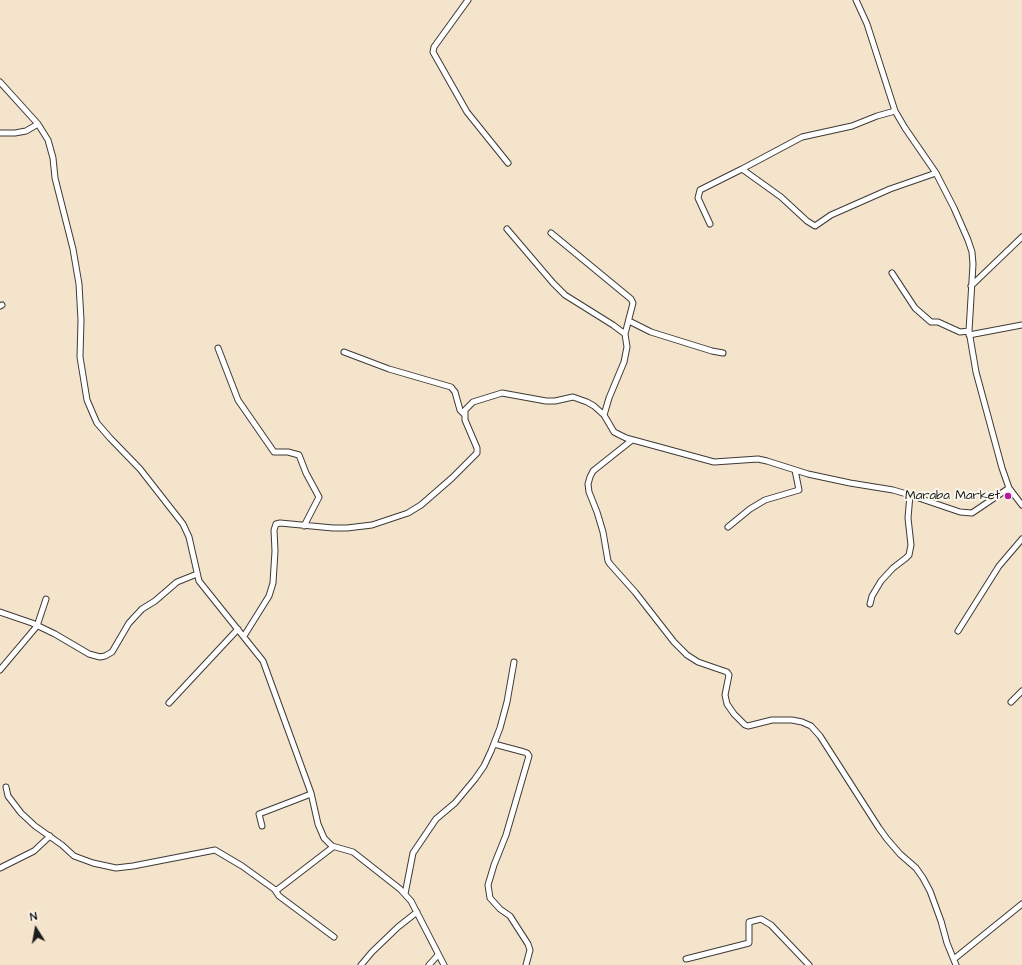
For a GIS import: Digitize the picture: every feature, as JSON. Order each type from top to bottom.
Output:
[{"type":"street","points":[[468,0],[434,47],[433,52],[467,112],[508,163]]},
{"type":"street","points":[[856,0],[867,24],[895,111],[936,173],[954,208],[972,252],[969,333],[978,383],[1002,468],[1010,488],[1022,505]]},
{"type":"street","points":[[0,82],[38,124],[48,140],[55,178],[73,249],[79,284],[81,320],[80,357],[87,400],[97,423],[140,469],[183,524],[189,537],[199,581],[263,661],[311,794],[318,824],[324,838],[333,847],[353,852],[400,888],[417,912],[444,965]]},
{"type":"street","points":[[710,224],[698,198],[700,190],[802,137],[852,126],[877,116],[895,111]]},
{"type":"street","points":[[0,133],[26,131],[38,124]]},
{"type":"street","points":[[742,169],[781,197],[814,226],[831,215],[890,189],[936,173]]},
{"type":"street","points":[[507,229],[565,295],[625,334]]},
{"type":"street","points":[[551,233],[631,299],[633,303],[625,334],[627,347],[624,362],[609,398],[604,415]]},
{"type":"street","points":[[971,286],[1022,237]]},
{"type":"street","points":[[892,273],[916,308],[931,322],[938,322],[960,332],[969,333],[1022,326]]},
{"type":"street","points":[[629,321],[651,332],[723,353]]},
{"type":"street","points":[[218,348],[238,400],[274,452],[288,452],[299,455],[306,473],[319,497],[304,526]]},
{"type":"street","points":[[244,636],[269,596],[273,583],[275,551],[274,526],[276,524],[280,523],[340,528],[372,525],[408,514],[421,505],[452,478],[477,453],[477,448],[465,420],[464,414],[460,410],[455,392],[451,387],[374,364],[344,352]]},
{"type":"street","points":[[464,414],[465,410],[474,402],[502,393],[546,401],[555,401],[573,397],[594,406],[604,415],[614,432],[626,438],[714,462],[758,459],[808,474],[892,490],[968,514],[977,510],[1010,488]]},
{"type":"street","points":[[632,440],[593,471],[588,484],[589,492],[603,532],[608,561],[674,642],[687,655],[698,662],[727,672],[729,675],[725,695],[726,704],[745,725],[748,726],[772,720],[792,720],[811,726],[820,736],[883,834],[900,854],[916,868],[923,878],[930,891],[956,965]]},
{"type":"street","points":[[728,527],[750,509],[765,500],[799,490],[795,470]]},
{"type":"street","points":[[870,604],[872,596],[881,582],[893,568],[909,555],[911,545],[908,518],[910,495]]},
{"type":"street","points":[[958,631],[999,566],[1022,539]]},
{"type":"street","points":[[0,612],[37,626],[89,654],[100,657],[112,652],[129,623],[142,609],[155,601],[177,582],[197,574]]},
{"type":"street","points":[[0,670],[37,626],[46,599]]},
{"type":"street","points":[[169,703],[238,629]]},
{"type":"street","points":[[405,894],[413,853],[436,819],[455,803],[484,766],[500,728],[507,702],[514,662]]},
{"type":"street","points":[[1011,702],[1022,691]]},
{"type":"street","points":[[494,744],[527,753],[529,756],[506,836],[494,865],[488,885],[490,898],[500,909],[510,916],[528,944],[530,950],[526,965]]},
{"type":"street","points":[[6,787],[8,796],[21,813],[35,826],[50,836],[74,856],[93,863],[116,868],[215,850],[242,866],[275,890],[279,896],[334,937]]},
{"type":"street","points":[[262,826],[258,814],[311,794]]},
{"type":"street","points":[[0,868],[34,851],[50,836]]},
{"type":"street","points":[[275,890],[333,847]]},
{"type":"street","points":[[954,959],[1022,904]]},
{"type":"street","points":[[361,965],[393,932],[417,912]]},
{"type":"street","points":[[686,959],[749,943],[749,922],[761,919],[771,925],[809,965]]},
{"type":"street","points":[[430,965],[438,955]]},
{"type":"place","name":"Maraba Market","points":[[1008,496]]}]
